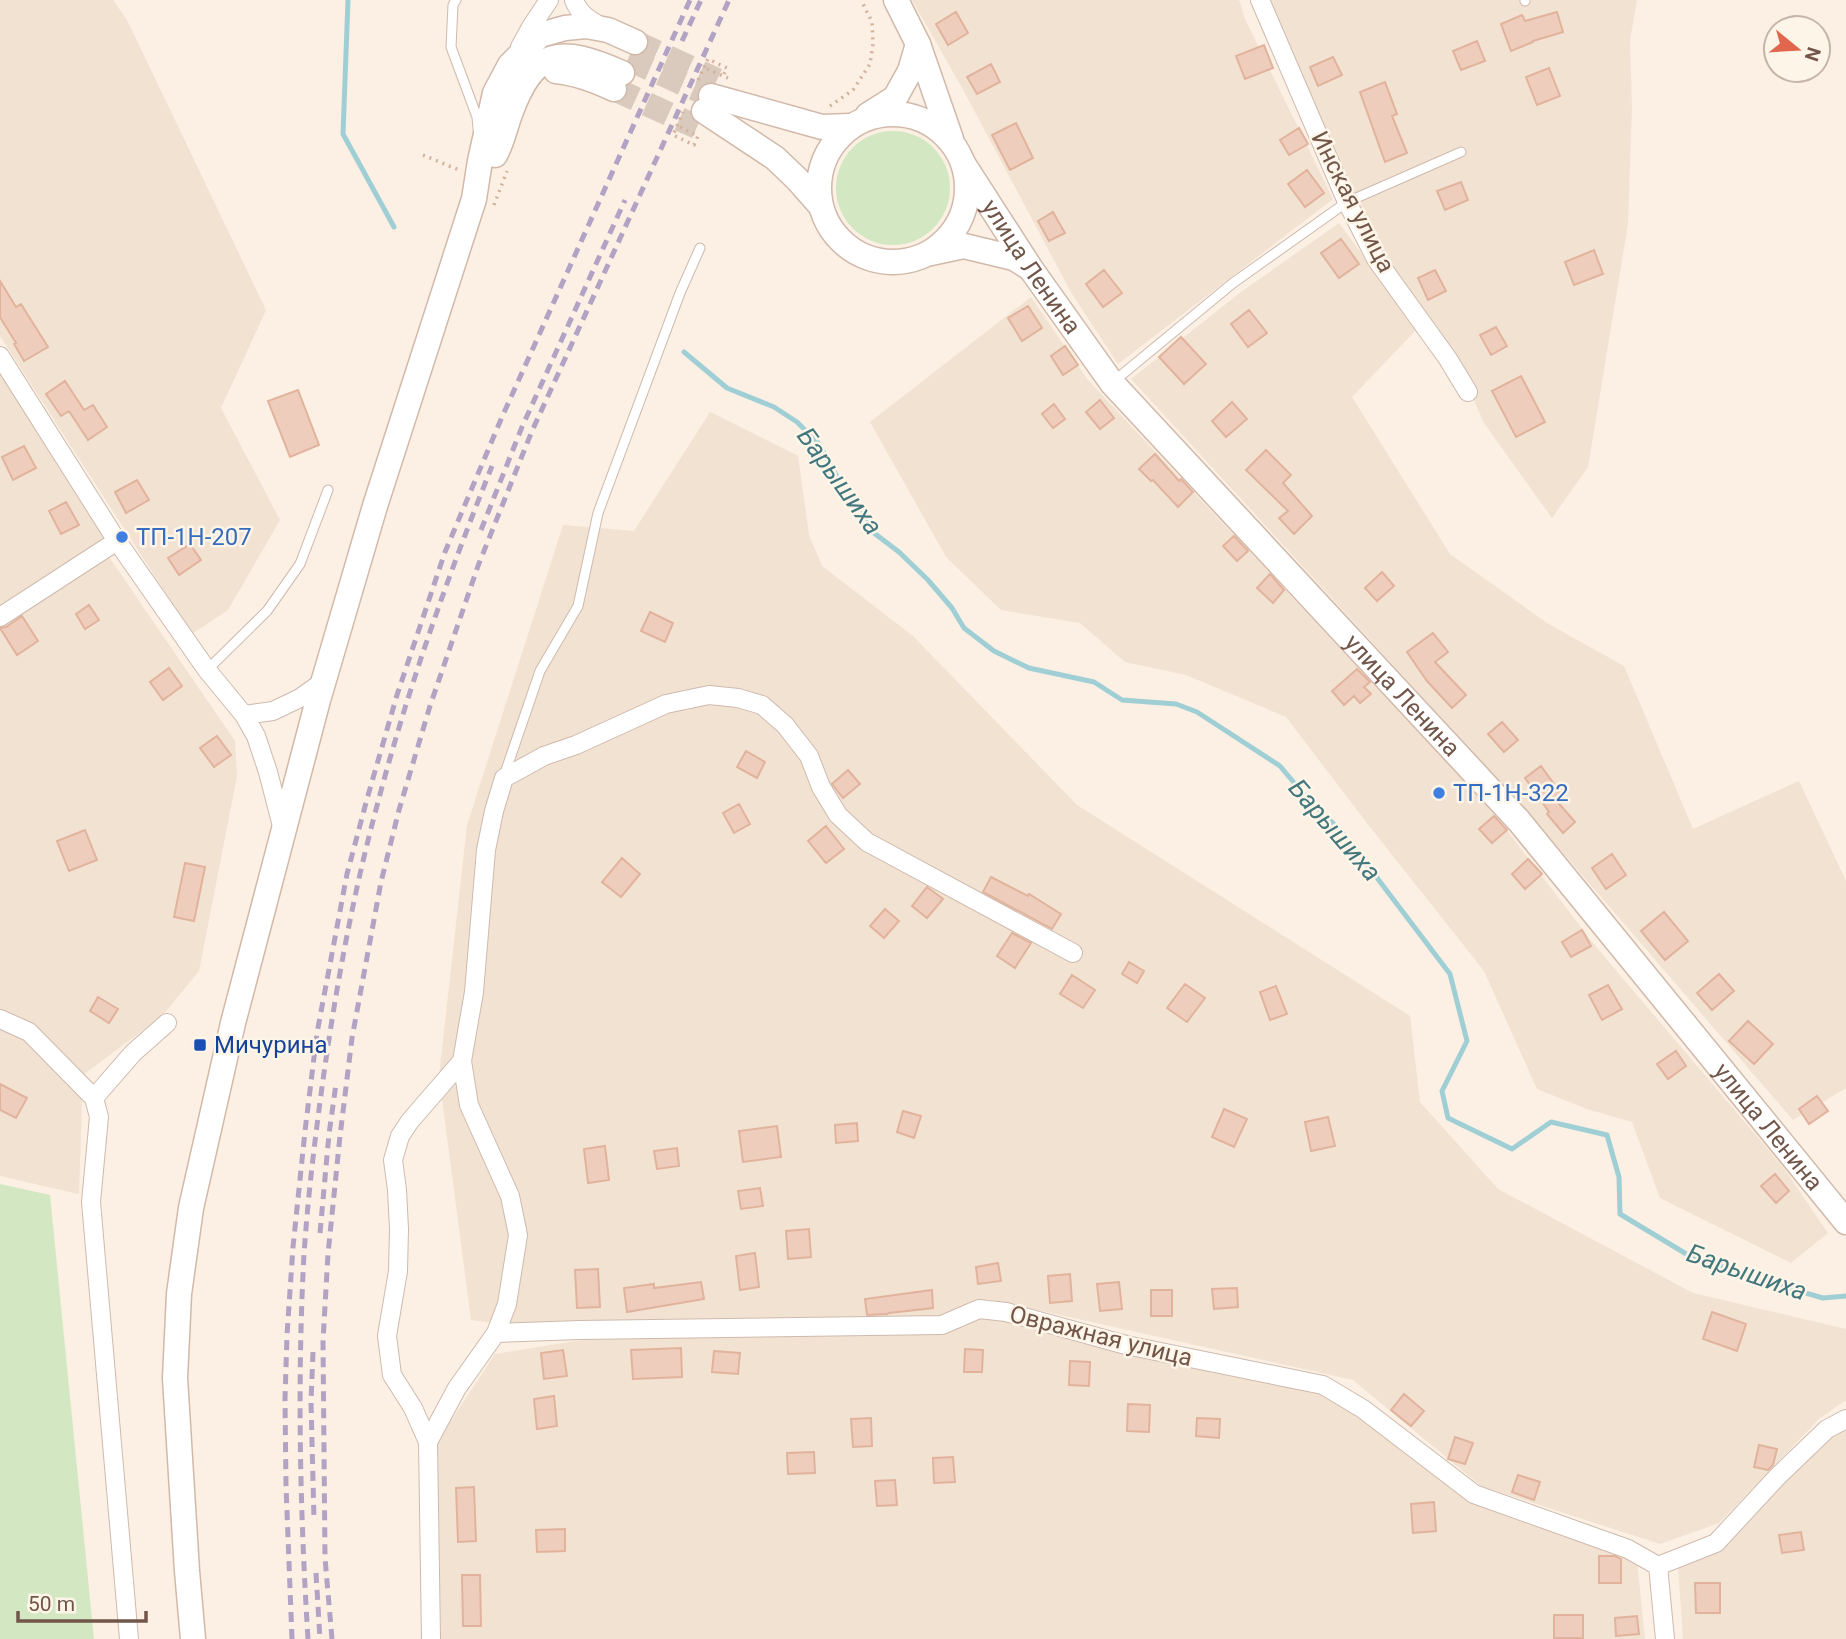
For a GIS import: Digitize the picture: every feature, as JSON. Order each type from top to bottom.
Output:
[{"type":"main road","points":[[896,0],[918,44],[953,143],[964,165],[968,191],[962,216],[948,239],[927,254]]},
{"type":"main road","points":[[480,167],[495,93],[510,65],[540,35],[586,26],[608,30],[625,66]]},
{"type":"main road","points":[[193,1639],[175,1378],[179,1294],[191,1208],[233,1023],[324,681],[375,506],[504,97],[525,64],[550,47],[582,41],[606,47],[625,66]]},
{"type":"main road","points":[[918,44],[910,71],[895,98],[856,122],[828,150],[819,172],[820,205],[824,218],[836,238],[855,253],[877,261],[903,262],[964,246],[1014,258],[1031,269]]},
{"type":"main road","points":[[480,167],[514,124],[524,98],[539,79],[552,70],[590,78],[625,66]]},
{"type":"main road","points":[[709,92],[822,127],[856,122],[886,113],[909,115],[933,125],[953,143]]},
{"type":"main road","points":[[709,92],[820,205]]},
{"type":"main road","name":"улица Ленина","points":[[964,165],[1031,269],[1112,383],[1519,821],[1846,1222]]},
{"type":"street","points":[[510,65],[550,0]]},
{"type":"street","points":[[574,0],[588,20],[608,30]]},
{"type":"street","name":"Инская улица","points":[[1260,0],[1347,202],[1376,259],[1448,359],[1468,392]]},
{"type":"street","points":[[0,356],[117,541],[207,670],[244,715],[256,736],[283,831]]},
{"type":"street","points":[[0,617],[117,541]]},
{"type":"street","points":[[244,715],[273,711],[300,698],[324,681]]},
{"type":"street","points":[[428,1442],[457,1388],[496,1333],[508,1304],[518,1235],[510,1196],[469,1105],[462,1061],[474,992],[486,850],[504,778],[544,757],[666,704],[709,695],[738,698],[762,705],[785,725],[809,756],[821,786],[838,815],[867,842],[1073,953]]},
{"type":"street","points":[[0,1019],[29,1032],[94,1098],[99,1117],[91,1202],[129,1639]]},
{"type":"street","points":[[94,1098],[134,1053],[167,1023]]},
{"type":"street","points":[[431,1639],[428,1442],[413,1408],[391,1375],[387,1336],[398,1271],[397,1190],[393,1160],[400,1136],[410,1121],[462,1061]]},
{"type":"street","name":"Овражная улица","points":[[496,1333],[942,1325],[979,1309],[1006,1312],[1126,1345],[1323,1385],[1363,1409],[1474,1494],[1628,1549],[1658,1566]]},
{"type":"street","points":[[1665,1639],[1658,1566],[1716,1543],[1777,1477],[1827,1429],[1846,1419]]},
{"type":"lane","points":[[456,0],[453,5],[451,47],[477,117],[480,167]]},
{"type":"lane","points":[[1112,383],[1233,283],[1347,202],[1461,152]]},
{"type":"lane","points":[[504,778],[540,671],[578,606],[598,513],[699,248]]},
{"type":"lane","points":[[207,670],[267,611],[300,564],[328,490]]},
{"type":"path","points":[[830,107],[853,90],[870,64],[872,22],[861,0]]},
{"type":"path","points":[[673,135],[694,145],[709,92]]},
{"type":"path","points":[[422,155],[480,167]]},
{"type":"shaded area","points":[[0,0],[113,0],[127,20],[266,310],[221,408],[280,520],[228,610],[192,634],[0,336]]},
{"type":"shaded area","points":[[912,0],[1239,0],[1245,19],[1333,199],[1118,364],[1072,294]]},
{"type":"shaded area","points":[[1266,0],[1637,0],[1630,40],[1632,107],[1628,224],[1588,467],[1552,518],[1484,423],[1452,350],[1385,254],[1348,188]]},
{"type":"shaded area","points":[[1339,223],[1417,329],[1352,397],[1450,554],[1547,623],[1624,666],[1693,829],[1799,781],[1846,881],[1846,1088],[1793,1120],[1527,811],[1131,379],[1241,292]]},
{"type":"shaded area","points":[[1031,297],[1088,380],[1486,803],[1597,948],[1783,1167],[1828,1233],[1791,1263],[1660,1198],[1632,1122],[1587,1109],[1537,1089],[1484,971],[1286,717],[1186,675],[1125,662],[1080,623],[1001,610],[946,557],[870,422]]},
{"type":"shaded area","points":[[0,370],[107,538],[0,605]]},
{"type":"shaded area","points":[[710,412],[798,456],[809,535],[822,566],[913,636],[1077,805],[1410,1016],[1420,1102],[1498,1189],[1693,1293],[1846,1329],[1846,1400],[1819,1419],[1719,1523],[1660,1544],[1481,1486],[1353,1380],[988,1299],[944,1316],[585,1322],[532,1328],[471,1320],[439,1076],[467,825],[563,525],[634,531]]},
{"type":"shaded area","points":[[109,557],[235,741],[237,776],[199,971],[162,1016],[83,1075],[79,1194],[0,1176],[0,627]]},
{"type":"shaded area","points":[[994,1313],[1089,1334],[1339,1399],[1465,1499],[1636,1551],[1645,1639],[441,1639],[437,1442],[495,1354],[588,1339],[941,1334]]},
{"type":"shaded area","points":[[1846,1421],[1846,1639],[1683,1639],[1678,1565],[1784,1479]]},
{"type":"green space","points":[[893,131],[915,135],[934,147],[946,166],[950,188],[946,210],[934,229],[915,241],[893,245],[871,241],[852,229],[840,210],[836,188],[840,166],[852,147],[871,135]]},
{"type":"green space","points":[[0,1184],[50,1195],[94,1639],[0,1639]]},
{"type":"building","points":[[956,12],[968,33],[948,45],[936,24]]},
{"type":"building","points":[[1557,12],[1563,32],[1511,51],[1501,24],[1522,15],[1525,21]]},
{"type":"building","points":[[1477,41],[1485,61],[1461,70],[1453,51]]},
{"type":"building","points":[[1264,45],[1273,68],[1245,79],[1236,56]]},
{"type":"building","points":[[1333,57],[1342,75],[1318,86],[1310,67]]},
{"type":"building","points":[[991,64],[1000,82],[977,94],[967,77]]},
{"type":"building","points":[[1549,68],[1560,96],[1537,105],[1526,77]]},
{"type":"building","points":[[1385,82],[1397,114],[1392,116],[1407,153],[1385,162],[1360,92]]},
{"type":"building","points":[[1016,123],[1033,158],[1010,170],[992,135]]},
{"type":"building","points":[[1299,128],[1308,144],[1289,155],[1280,140]]},
{"type":"building","points":[[1307,170],[1324,193],[1305,207],[1288,184]]},
{"type":"building","points":[[1461,182],[1468,200],[1445,210],[1437,191]]},
{"type":"building","points":[[1053,212],[1065,233],[1049,241],[1038,221]]},
{"type":"building","points":[[1341,239],[1359,264],[1339,278],[1321,253]]},
{"type":"building","points":[[1594,250],[1603,274],[1574,285],[1565,262]]},
{"type":"building","points":[[1104,270],[1122,293],[1103,307],[1086,284]]},
{"type":"building","points":[[1435,270],[1446,291],[1428,300],[1418,278]]},
{"type":"building","points":[[0,281],[16,307],[21,304],[48,347],[24,361],[0,317]]},
{"type":"building","points":[[1028,306],[1042,328],[1022,341],[1008,318]]},
{"type":"building","points":[[1249,310],[1267,333],[1248,347],[1231,324]]},
{"type":"building","points":[[1496,327],[1507,346],[1491,355],[1480,335]]},
{"type":"building","points":[[1181,337],[1206,364],[1184,384],[1159,357]]},
{"type":"building","points":[[1065,346],[1078,365],[1063,375],[1051,356]]},
{"type":"building","points":[[1521,376],[1545,422],[1516,437],[1492,391]]},
{"type":"building","points":[[65,381],[84,410],[93,405],[107,427],[88,440],[69,411],[61,416],[46,394]]},
{"type":"building","points":[[298,390],[319,445],[290,457],[268,401]]},
{"type":"building","points":[[1100,400],[1114,418],[1100,429],[1086,412]]},
{"type":"building","points":[[1232,402],[1247,419],[1226,437],[1212,421]]},
{"type":"building","points":[[1054,404],[1065,419],[1053,428],[1042,414]]},
{"type":"building","points":[[24,446],[36,468],[13,480],[2,457]]},
{"type":"building","points":[[1266,450],[1291,475],[1283,483],[1312,516],[1294,534],[1279,518],[1288,511],[1246,470]]},
{"type":"building","points":[[1155,454],[1179,481],[1181,479],[1193,492],[1178,507],[1139,469]]},
{"type":"building","points":[[137,480],[149,500],[126,513],[115,492]]},
{"type":"building","points":[[66,502],[79,525],[61,534],[49,511]]},
{"type":"building","points":[[1234,536],[1248,551],[1237,561],[1223,546]]},
{"type":"building","points":[[190,544],[201,560],[179,575],[168,558]]},
{"type":"building","points":[[1382,572],[1394,586],[1377,601],[1365,588]]},
{"type":"building","points":[[1270,574],[1284,590],[1273,603],[1257,588]]},
{"type":"building","points":[[89,605],[99,620],[85,629],[76,614]]},
{"type":"building","points":[[650,612],[673,623],[665,642],[641,631]]},
{"type":"building","points":[[22,616],[38,641],[17,655],[0,628]]},
{"type":"building","points":[[1433,633],[1448,652],[1435,662],[1466,695],[1452,708],[1427,681],[1407,652]]},
{"type":"building","points":[[169,668],[182,686],[163,700],[150,682]]},
{"type":"building","points":[[1357,669],[1370,682],[1364,687],[1371,694],[1360,703],[1354,696],[1344,705],[1332,691]]},
{"type":"building","points":[[1502,722],[1518,740],[1504,752],[1488,734]]},
{"type":"building","points":[[217,736],[231,755],[214,767],[200,748]]},
{"type":"building","points":[[746,751],[765,762],[757,778],[737,767]]},
{"type":"building","points":[[1541,766],[1562,795],[1555,799],[1575,822],[1563,833],[1547,814],[1549,812],[1525,778]]},
{"type":"building","points":[[848,770],[860,784],[843,798],[832,784]]},
{"type":"building","points":[[739,804],[750,824],[734,833],[723,813]]},
{"type":"building","points":[[1494,816],[1507,830],[1492,843],[1479,829]]},
{"type":"building","points":[[826,826],[844,849],[826,863],[808,841]]},
{"type":"building","points":[[85,830],[97,860],[69,871],[57,841]]},
{"type":"building","points":[[1612,854],[1626,875],[1606,889],[1592,868]]},
{"type":"building","points":[[622,858],[640,874],[621,897],[602,882]]},
{"type":"building","points":[[1528,859],[1542,874],[1525,889],[1512,874]]},
{"type":"building","points":[[185,863],[205,867],[194,921],[174,917]]},
{"type":"building","points":[[991,877],[1028,896],[1029,894],[1061,914],[1052,929],[983,892]]},
{"type":"building","points":[[927,887],[943,899],[927,918],[912,906]]},
{"type":"building","points":[[885,909],[899,921],[884,938],[870,926]]},
{"type":"building","points":[[1664,912],[1688,941],[1665,960],[1641,931]]},
{"type":"building","points":[[1582,930],[1591,946],[1571,957],[1562,942]]},
{"type":"building","points":[[1012,933],[1031,943],[1015,968],[997,956]]},
{"type":"building","points":[[1129,962],[1144,971],[1137,983],[1122,974]]},
{"type":"building","points":[[1719,974],[1734,991],[1712,1010],[1697,993]]},
{"type":"building","points":[[1072,975],[1095,990],[1083,1008],[1060,994]]},
{"type":"building","points":[[1185,984],[1205,998],[1187,1022],[1167,1008]]},
{"type":"building","points":[[1608,985],[1622,1009],[1602,1020],[1589,995]]},
{"type":"building","points":[[1276,986],[1287,1014],[1270,1020],[1260,992]]},
{"type":"building","points":[[98,997],[118,1009],[109,1023],[90,1011]]},
{"type":"building","points":[[1748,1021],[1773,1044],[1754,1064],[1729,1041]]},
{"type":"building","points":[[1676,1051],[1686,1066],[1668,1079],[1657,1064]]},
{"type":"building","points":[[0,1084],[27,1098],[16,1118],[0,1110]]},
{"type":"building","points":[[1817,1096],[1828,1111],[1809,1124],[1799,1109]]},
{"type":"building","points":[[1224,1109],[1247,1119],[1234,1147],[1212,1137]]},
{"type":"building","points":[[903,1111],[921,1116],[914,1138],[897,1132]]},
{"type":"building","points":[[1328,1117],[1335,1146],[1311,1151],[1305,1122]]},
{"type":"building","points":[[857,1123],[858,1141],[836,1143],[835,1125]]},
{"type":"building","points":[[777,1126],[781,1157],[743,1162],[739,1131]]},
{"type":"building","points":[[605,1146],[609,1180],[588,1183],[584,1149]]},
{"type":"building","points":[[677,1148],[679,1166],[657,1169],[654,1151]]},
{"type":"building","points":[[1775,1174],[1789,1191],[1776,1203],[1761,1186]]},
{"type":"building","points":[[760,1188],[763,1206],[741,1209],[738,1191]]},
{"type":"building","points":[[809,1229],[811,1257],[788,1259],[786,1231]]},
{"type":"building","points":[[755,1253],[759,1287],[740,1290],[736,1256]]},
{"type":"building","points":[[998,1263],[1001,1281],[978,1284],[976,1267]]},
{"type":"building","points":[[598,1269],[600,1307],[577,1308],[575,1270]]},
{"type":"building","points":[[1070,1274],[1072,1301],[1050,1303],[1048,1276]]},
{"type":"building","points":[[701,1282],[704,1299],[627,1312],[624,1288],[654,1284],[654,1288]]},
{"type":"building","points":[[1119,1282],[1122,1309],[1100,1311],[1097,1284]]},
{"type":"building","points":[[1237,1288],[1238,1307],[1214,1309],[1212,1289]]},
{"type":"building","points":[[932,1290],[933,1308],[867,1315],[865,1299]]},
{"type":"building","points":[[1151,1290],[1172,1290],[1172,1316],[1151,1316]]},
{"type":"building","points":[[1712,1312],[1746,1324],[1737,1351],[1703,1339]]},
{"type":"building","points":[[681,1348],[682,1377],[633,1379],[631,1350]]},
{"type":"building","points":[[965,1349],[983,1350],[982,1372],[964,1372]]},
{"type":"building","points":[[563,1350],[567,1376],[544,1379],[541,1353]]},
{"type":"building","points":[[714,1351],[740,1353],[738,1374],[712,1372]]},
{"type":"building","points":[[1070,1361],[1090,1362],[1089,1386],[1069,1385]]},
{"type":"building","points":[[1404,1394],[1424,1411],[1411,1426],[1391,1410]]},
{"type":"building","points":[[554,1396],[557,1426],[537,1429],[534,1399]]},
{"type":"building","points":[[1128,1404],[1150,1405],[1149,1432],[1127,1431]]},
{"type":"building","points":[[871,1418],[872,1446],[853,1447],[851,1419]]},
{"type":"building","points":[[1197,1418],[1220,1419],[1219,1438],[1196,1436]]},
{"type":"building","points":[[1455,1437],[1473,1443],[1465,1464],[1448,1459]]},
{"type":"building","points":[[1759,1445],[1777,1449],[1773,1465],[1768,1470],[1754,1467]]},
{"type":"building","points":[[814,1452],[815,1473],[788,1474],[787,1453]]},
{"type":"building","points":[[953,1457],[955,1482],[934,1483],[933,1458]]},
{"type":"building","points":[[1518,1475],[1540,1482],[1534,1500],[1512,1492]]},
{"type":"building","points":[[895,1480],[897,1505],[877,1506],[875,1481]]},
{"type":"building","points":[[474,1487],[476,1541],[458,1542],[456,1488]]},
{"type":"building","points":[[1434,1502],[1436,1531],[1413,1533],[1411,1504]]},
{"type":"building","points":[[565,1529],[565,1551],[537,1552],[536,1530]]},
{"type":"building","points":[[1801,1532],[1804,1550],[1782,1553],[1779,1535]]},
{"type":"building","points":[[1599,1556],[1615,1556],[1621,1559],[1621,1583],[1599,1583]]},
{"type":"building","points":[[462,1575],[480,1575],[481,1626],[463,1626]]},
{"type":"building","points":[[1695,1583],[1720,1583],[1720,1613],[1696,1613]]},
{"type":"building","points":[[1554,1615],[1583,1615],[1583,1638],[1554,1638]]},
{"type":"building","points":[[1637,1616],[1639,1634],[1616,1636],[1615,1618]]},
{"type":"waterway","name":"Барышиха","points":[[348,0],[343,134],[394,227]]},
{"type":"waterway","name":"Барышиха","points":[[684,352],[727,388],[774,407],[797,422],[819,444],[841,484],[864,512],[874,533],[928,580],[952,608],[964,628],[994,651],[1029,668],[1094,682],[1122,700],[1176,704],[1197,712],[1280,766],[1306,797],[1343,833],[1450,974],[1467,1041],[1442,1091],[1448,1118],[1512,1149],[1551,1122],[1607,1135],[1619,1177],[1620,1214],[1688,1255],[1823,1298],[1846,1296]]},
{"type":"tunnel","points":[[635,42],[717,80]]},
{"type":"tunnel","points":[[628,59],[711,96]]},
{"type":"tunnel","points":[[614,89],[697,127]]},
{"type":"railway","points":[[292,1639],[285,1399],[293,1247],[317,1033],[347,874],[397,695],[445,552],[502,417],[690,0]]},
{"type":"railway","points":[[682,41],[701,0]]},
{"type":"railway","points":[[332,1639],[325,1558],[323,1341],[328,1254],[352,1038],[381,882],[430,706],[478,566],[532,431],[729,0]]},
{"type":"railway","points":[[481,530],[522,427],[625,200]]},
{"type":"railway","points":[[308,1639],[300,1446],[302,1302],[310,1189],[328,1045],[353,906],[390,759],[430,632],[492,466]]},
{"type":"railway","points":[[320,1233],[336,1084]]},
{"type":"railway","points":[[313,1352],[311,1402],[314,1520]]},
{"type":"railway","points":[[316,1573],[320,1639]]},
{"type":"place","name":"ТП-1Н-207","points":[[122,537]]},
{"type":"place","name":"ТП-1Н-322","points":[[1439,793]]},
{"type":"place","name":"Мичурина","points":[[200,1045]]}]
